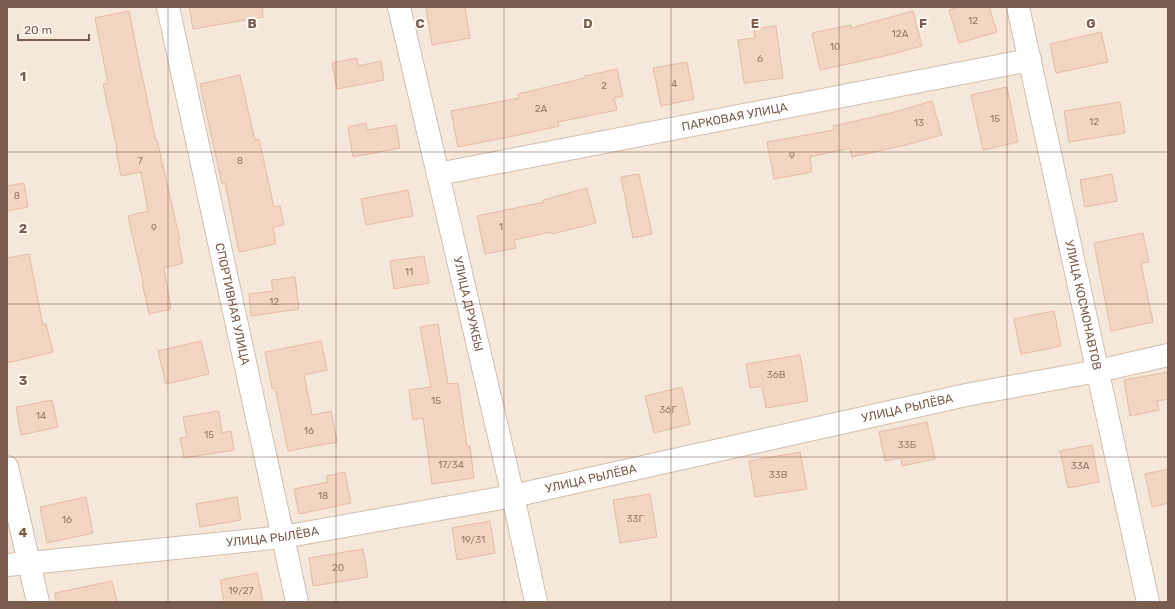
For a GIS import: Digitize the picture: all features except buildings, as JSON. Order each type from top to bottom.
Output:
[{"type":"street","name":"СПОРТИВНАЯ УЛИЦА","points":[[168,7],[297,602]]},
{"type":"street","name":"УЛИЦА ДРУЖБЫ","points":[[399,7],[513,496],[536,602]]},
{"type":"street","name":"УЛИЦА КОСМОНАВТОВ","points":[[1018,7],[1148,602]]},
{"type":"street","name":"ПАРКОВАЯ УЛИЦА","points":[[438,174],[1030,60]]},
{"type":"street","name":"УЛИЦА РЫЛЁВА","points":[[7,564],[30,563],[283,537],[513,496],[966,395],[1098,371],[1168,355]]},
{"type":"street","points":[[7,467],[38,602]]},
{"type":"shaded area","points":[[7,7],[1168,7],[1168,602],[7,602]]}]
